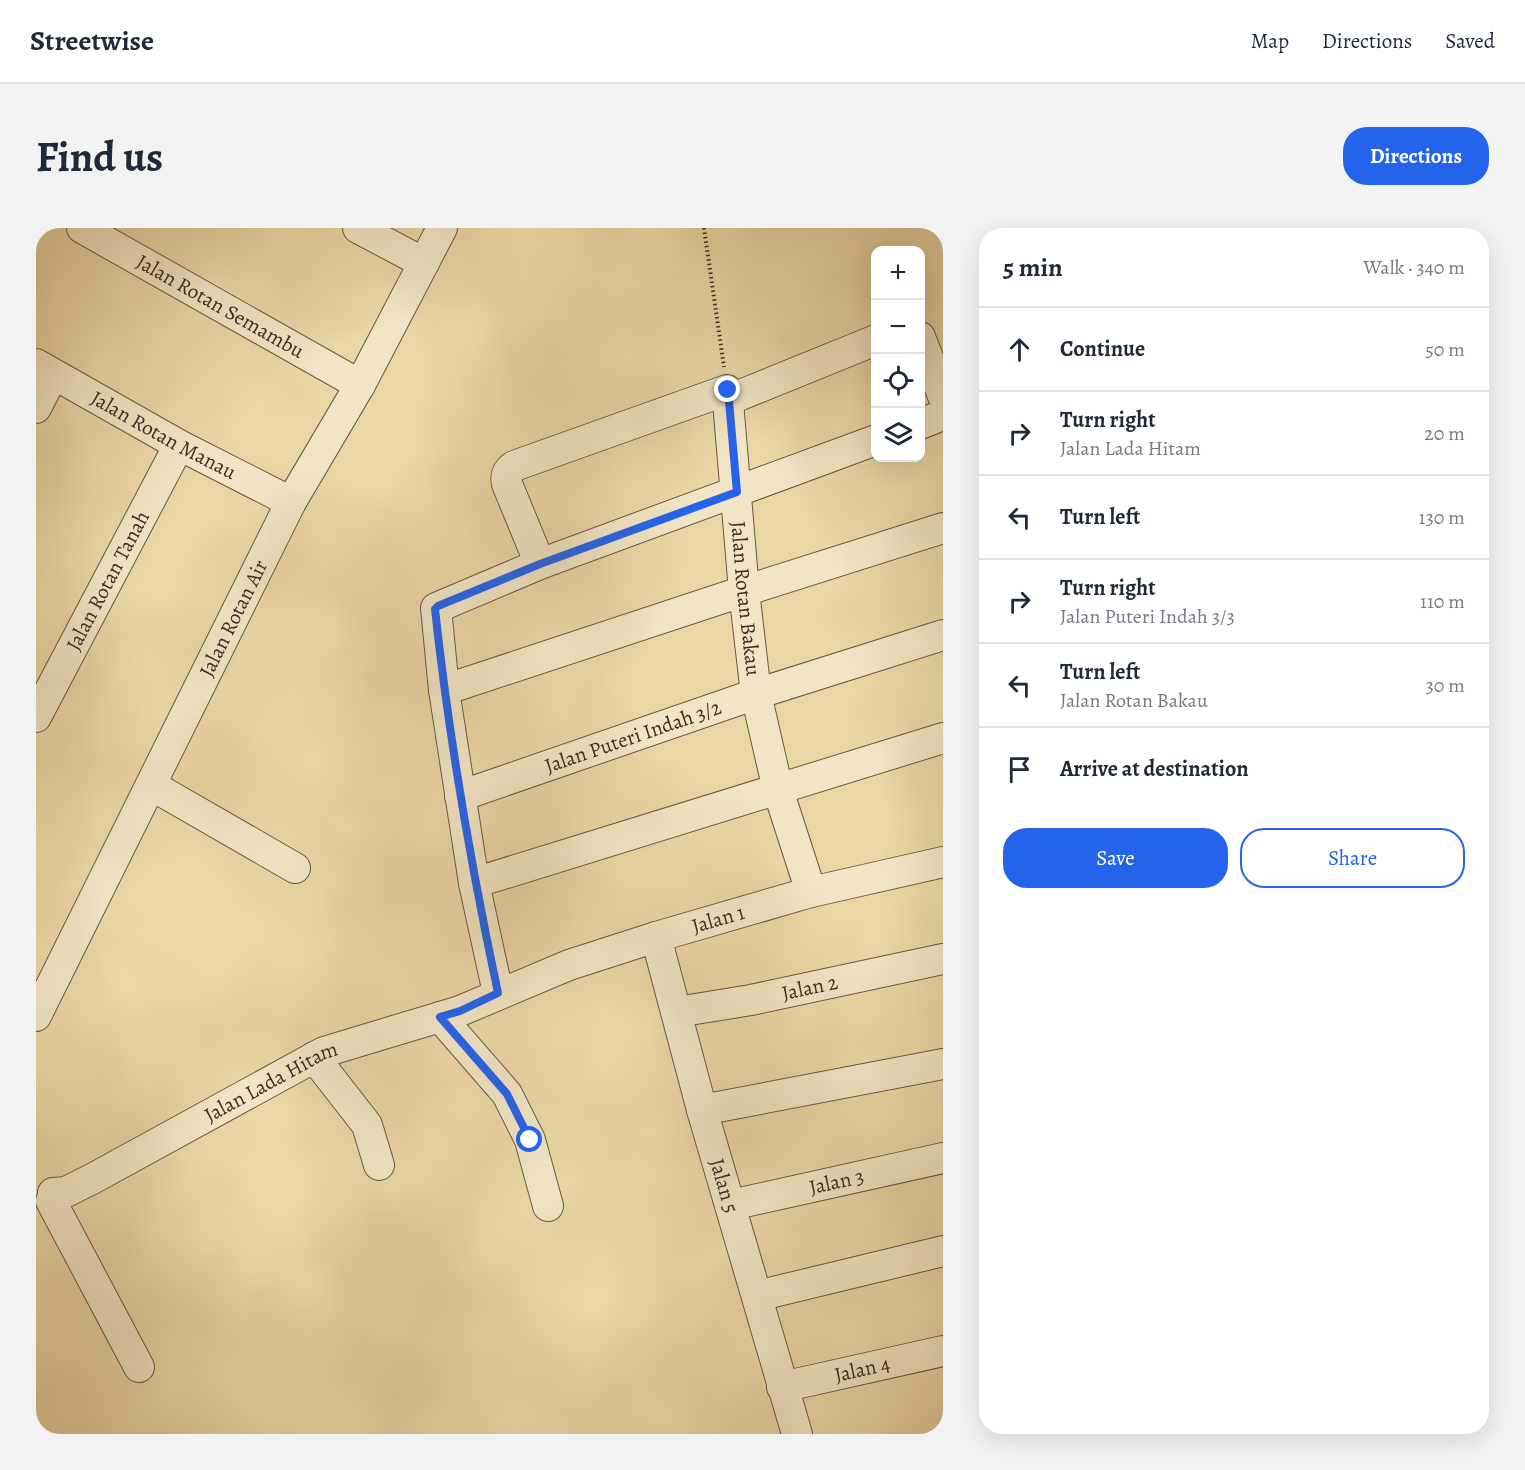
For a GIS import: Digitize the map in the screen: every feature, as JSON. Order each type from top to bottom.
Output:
[{"type":"street","name":"Jalan Rotan Semambu","points":[[82,228],[360,386]]},
{"type":"street","points":[[358,228],[424,263]]},
{"type":"street","name":"Jalan Rotan Air","points":[[36,1016],[291,502],[360,386],[442,228]]},
{"type":"street","points":[[540,564],[507,484],[508,471],[514,466],[728,395],[871,342]]},
{"type":"street","points":[[925,348],[943,396]]},
{"type":"street","points":[[36,408],[45,370]]},
{"type":"street","name":"Jalan Rotan Manau","points":[[45,370],[179,445],[291,502]]},
{"type":"street","name":"Jalan Rotan Bakau","points":[[728,395],[744,591],[756,694],[778,790],[811,892]]},
{"type":"street","points":[[925,422],[943,415]]},
{"type":"street","points":[[498,993],[474,883],[444,690],[435,609],[540,564],[871,442]]},
{"type":"street","name":"Jalan Rotan Tanah","points":[[36,717],[179,445]]},
{"type":"street","points":[[444,690],[943,528]]},
{"type":"street","name":"Jalan Puteri Indah 3/2","points":[[460,796],[756,694],[943,635]]},
{"type":"street","points":[[474,883],[943,738]]},
{"type":"street","points":[[151,785],[295,868]]},
{"type":"street","name":"Jalan 1","points":[[498,993],[569,965],[656,937],[811,892],[943,862]]},
{"type":"street","name":"Jalan 5","points":[[656,937],[702,1110],[797,1434]]},
{"type":"street","name":"Jalan 2","points":[[677,1012],[763,998],[943,959]]},
{"type":"street","name":"Jalan Lada Hitam","points":[[44,1198],[66,1192],[92,1179],[314,1057],[384,1032],[460,1011],[498,993]]},
{"type":"street","points":[[440,1017],[507,1094],[530,1140],[548,1206]]},
{"type":"street","points":[[314,1057],[367,1125],[379,1165]]},
{"type":"street","points":[[702,1110],[943,1064]]},
{"type":"street","name":"Jalan 3","points":[[730,1205],[943,1158]]},
{"type":"street","points":[[44,1198],[139,1367]]},
{"type":"street","points":[[757,1296],[943,1251]]},
{"type":"street","name":"Jalan 4","points":[[782,1387],[941,1358]]},
{"type":"path","points":[[704,228],[728,395]]},
{"type":"route","points":[[530,1140],[507,1094],[440,1017],[460,1011],[498,993],[474,883],[444,690],[435,609],[540,564],[737,492],[728,390]]}]
